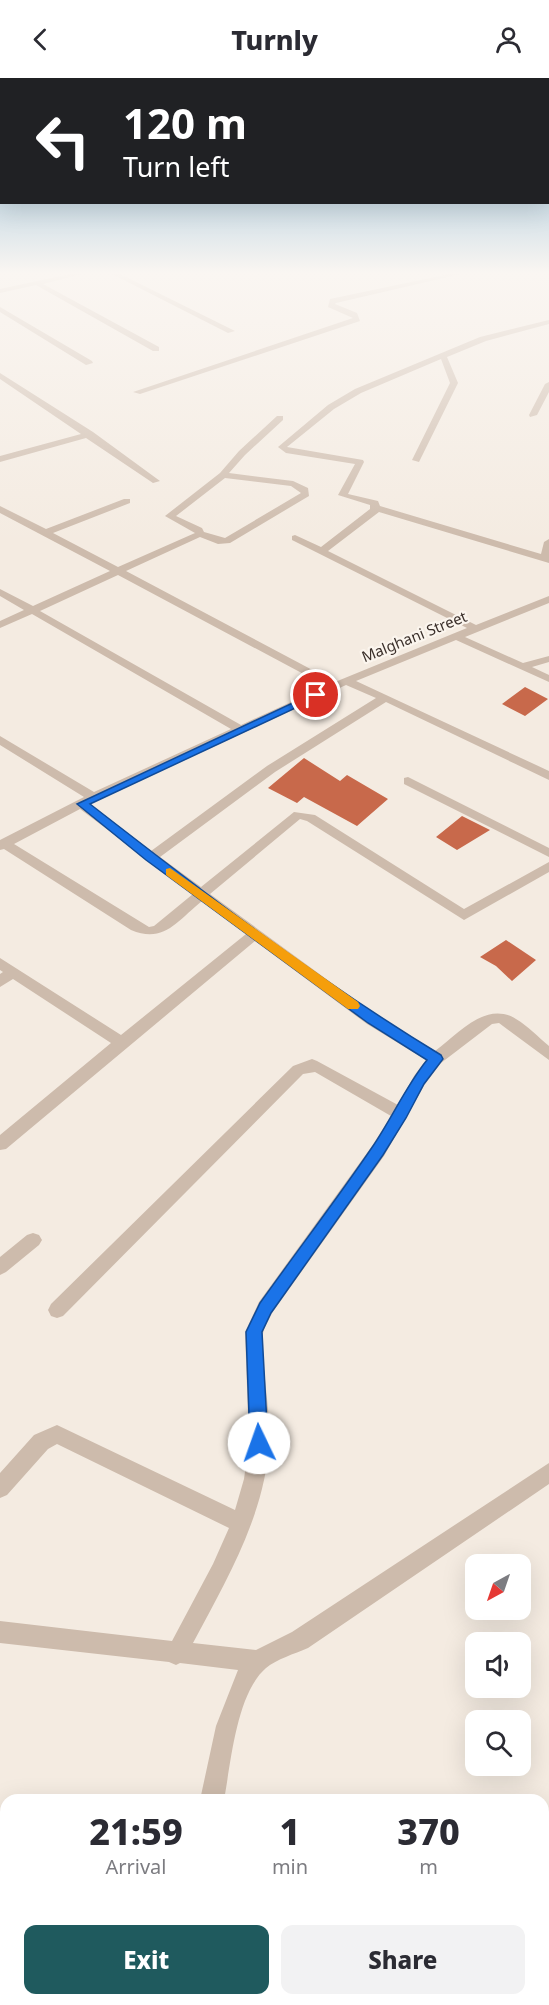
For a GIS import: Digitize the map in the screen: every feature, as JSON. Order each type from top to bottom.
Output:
[{"type":"street","points":[[137,392],[225,363]]},
{"type":"street","points":[[375,510],[375,503],[343,495],[360,462],[286,450],[282,447],[331,407],[358,391],[424,363]]},
{"type":"street","points":[[416,460],[454,383],[446,363]]},
{"type":"street","points":[[1,377],[90,434],[156,481]]},
{"type":"street","points":[[533,415],[549,384]]},
{"type":"street","points":[[223,475],[293,484],[304,490],[306,494],[227,541],[218,541],[200,534],[199,531],[170,516],[223,475],[242,453],[280,418]]},
{"type":"street","points":[[0,459],[90,434]]},
{"type":"street","points":[[45,533],[127,501]]},
{"type":"street","points":[[0,509],[118,572],[340,684],[385,697],[549,776]]},
{"type":"street","points":[[322,551],[375,510]]},
{"type":"street","points":[[375,510],[547,559],[549,542]]},
{"type":"street","points":[[0,626],[200,534]]},
{"type":"street","points":[[295,538],[476,629]]},
{"type":"street","points":[[0,592],[241,730]]},
{"type":"street","name":"Malghani Street","points":[[2,845],[88,801],[340,684],[549,599]]},
{"type":"street","points":[[456,637],[549,679]]},
{"type":"street","points":[[521,667],[549,659]]},
{"type":"street","points":[[151,857],[271,769],[385,697]]},
{"type":"street","points":[[0,740],[88,801],[151,857],[254,934],[372,1020],[436,1059]]},
{"type":"street","points":[[408,781],[549,853]]},
{"type":"street","points":[[2,845],[136,927],[148,932],[158,930],[298,815],[311,818],[464,915],[549,866]]},
{"type":"street","points":[[0,1144],[254,934]]},
{"type":"street","points":[[0,982],[6,967],[122,1043]]},
{"type":"street","points":[[176,1653],[220,1571],[241,1523],[254,1479],[259,1443],[254,1332],[265,1308],[378,1151],[419,1080],[436,1059],[488,1019],[500,1018],[510,1022],[549,1054]]},
{"type":"street","points":[[57,1310],[298,1070],[312,1065],[320,1068],[401,1114]]},
{"type":"street","points":[[0,1267],[33,1240]]},
{"type":"street","points":[[0,1488],[41,1442],[57,1434],[241,1523]]},
{"type":"street","points":[[213,1794],[231,1711],[241,1686],[258,1661],[300,1640],[549,1473]]},
{"type":"street","points":[[0,1632],[258,1661]]},
{"type":"building","points":[[525,687],[548,699],[525,716],[502,704]]},
{"type":"building","points":[[304,758],[340,781],[347,775],[388,799],[357,826],[304,797],[297,803],[268,788]]},
{"type":"building","points":[[462,816],[490,830],[457,850],[436,837]]},
{"type":"building","points":[[506,940],[536,960],[512,981],[496,966],[480,957]]},
{"type":"slow traffic","points":[[170,872],[353,1006]]},
{"type":"route","points":[[259,1443],[253,1350],[254,1332],[265,1308],[378,1151],[419,1080],[436,1059],[372,1020],[82,804],[316,695]]}]
